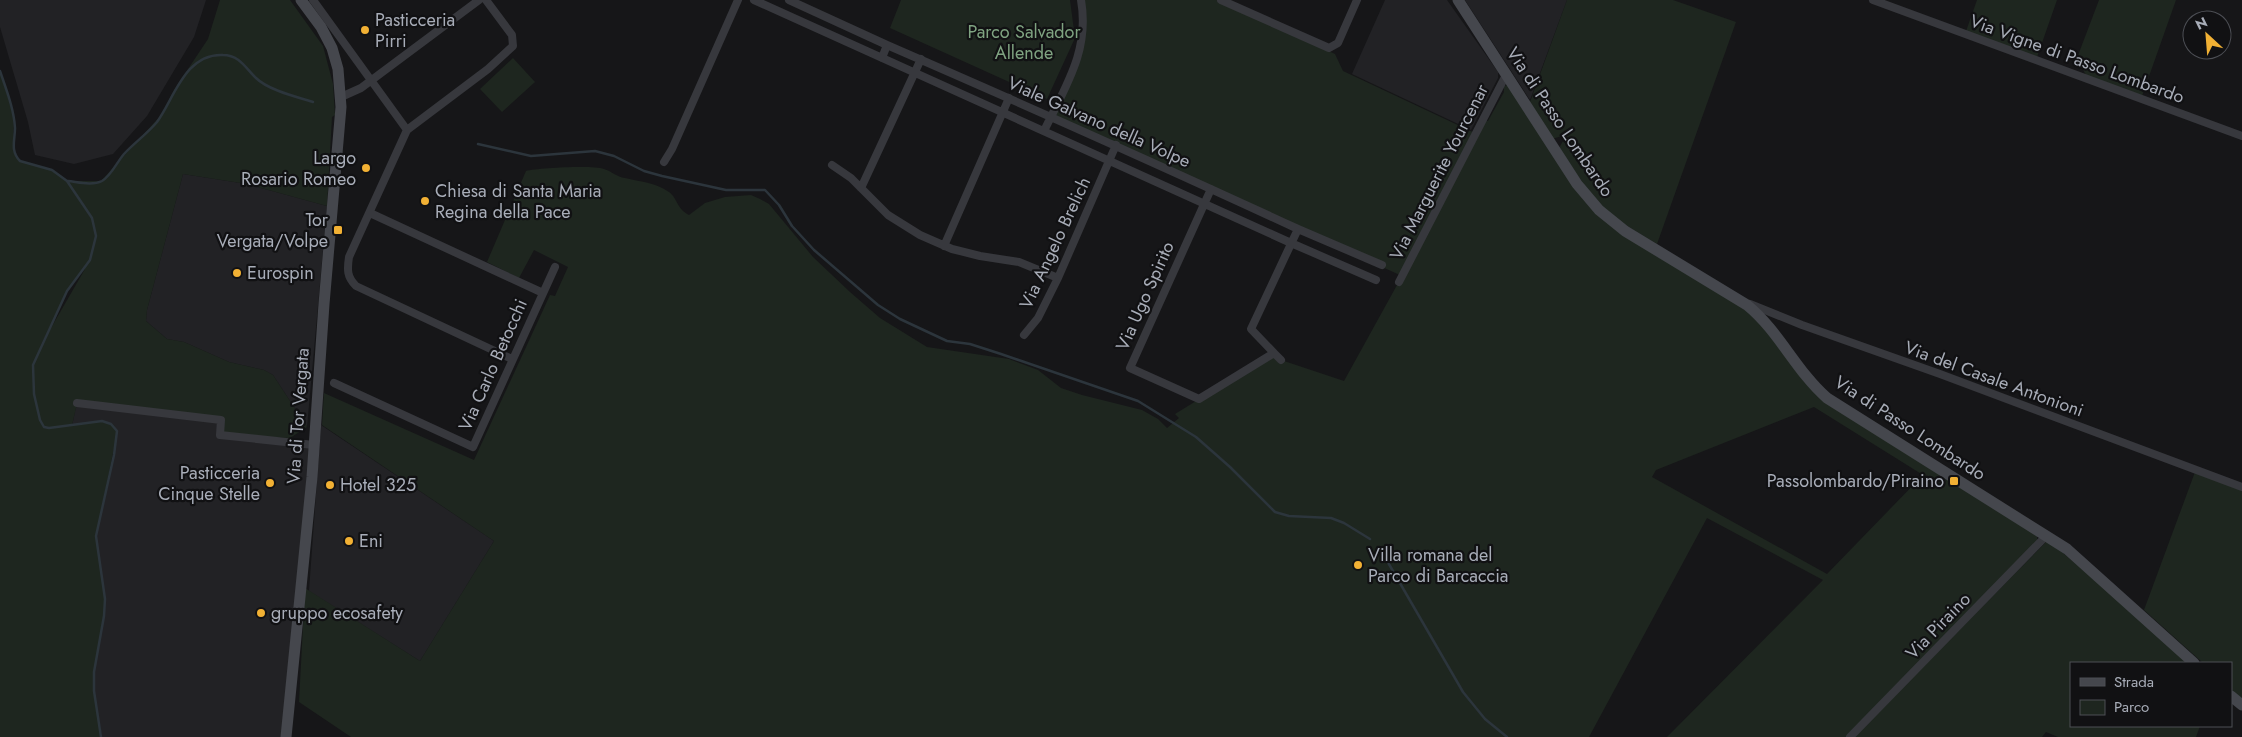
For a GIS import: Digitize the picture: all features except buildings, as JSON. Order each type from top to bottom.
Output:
[{"type":"street","name":"Via di Tor Vergata","points":[[286,737],[314,445],[341,97],[338,70],[332,48],[321,27],[301,0]]},
{"type":"street","points":[[313,0],[407,130]]},
{"type":"street","points":[[341,97],[371,81],[479,0]]},
{"type":"street","points":[[486,0],[512,35],[513,46],[488,69],[407,130],[349,257],[347,271],[350,280],[356,286],[512,359]]},
{"type":"street","points":[[664,162],[672,149],[738,0]]},
{"type":"street","name":"Viale Galvano della Volpe","points":[[754,0],[1376,280]]},
{"type":"street","name":"Viale Galvano della Volpe","points":[[789,0],[1382,265]]},
{"type":"street","points":[[1044,131],[1082,48],[1084,27],[1081,0]]},
{"type":"street","points":[[1221,0],[1329,48],[1338,43],[1357,0]]},
{"type":"street","name":"Via di Passo Lombardo","points":[[1458,0],[1573,178],[1599,210],[1625,231],[1737,298],[1758,315],[1811,382],[1832,401],[2047,536],[2089,566],[2193,662]]},
{"type":"street","name":"Via Vigne di Passo Lombardo","points":[[1873,0],[2242,136]]},
{"type":"street","points":[[882,58],[888,45]]},
{"type":"street","points":[[861,188],[921,59]]},
{"type":"street","name":"Via Marguerite Yourcenar","points":[[1399,282],[1506,75]]},
{"type":"street","points":[[944,246],[1009,98]]},
{"type":"street","name":"Via Angelo Brelich","points":[[1024,336],[1036,322],[1058,278],[1116,145]]},
{"type":"street","points":[[832,165],[848,175],[895,220],[944,246],[980,256],[1020,262],[1058,278]]},
{"type":"street","name":"Via Ugo Spirito","points":[[1211,189],[1203,203],[1130,368],[1199,399],[1274,353]]},
{"type":"street","points":[[370,213],[543,293]]},
{"type":"street","points":[[1281,360],[1251,329],[1298,229]]},
{"type":"street","name":"Via Carlo Betocchi","points":[[334,383],[473,447],[555,267]]},
{"type":"street","name":"Via del Casale Antonioni","points":[[1737,298],[1802,325],[1940,374],[2242,487]]},
{"type":"street","points":[[77,403],[221,420],[220,435],[314,445]]},
{"type":"street","name":"Via Piraino","points":[[1850,737],[2047,536]]},
{"type":"street","points":[[2232,697],[2242,706]]},
{"type":"shaded area","points":[[0,0],[206,0],[194,37],[147,116],[113,154],[74,164],[35,155],[28,122],[0,27]]},
{"type":"shaded area","points":[[1385,0],[1447,0],[1498,72],[1498,78],[1471,130],[1352,74]]},
{"type":"shaded area","points":[[1465,0],[1567,0],[1530,100]]},
{"type":"shaded area","points":[[183,174],[247,184],[327,206],[307,427],[273,375],[264,370],[229,362],[184,342],[167,339],[146,321],[147,310]]},
{"type":"shaded area","points":[[77,403],[221,420],[220,435],[310,445],[283,737],[102,737],[94,691],[94,664],[104,610],[96,536],[117,437],[72,425]]},
{"type":"shaded area","points":[[321,425],[494,541],[420,661],[309,591]]},
{"type":"green space","points":[[220,0],[290,0],[323,46],[333,84],[335,115],[332,117],[327,206],[247,184],[183,174],[147,310],[146,321],[167,339],[184,342],[229,362],[264,370],[273,375],[307,427],[290,438],[220,435],[221,421],[77,404],[72,425],[102,421],[114,425],[117,434],[96,536],[105,599],[104,616],[94,672],[94,691],[101,737],[0,737],[0,71],[14,118],[13,148],[18,160],[52,170],[67,181],[101,181],[162,114],[174,90],[208,39]],"holes":[[[85,269],[40,347],[67,291]]]},
{"type":"green space","name":"Parco Salvador Allende","points":[[901,0],[1070,0],[1075,38],[1047,99],[890,28]]},
{"type":"green space","points":[[1080,0],[1216,0],[1335,54],[1343,71],[1479,135],[1485,120],[1488,121],[1504,92],[1504,86],[1508,85],[1583,199],[1730,298],[1760,321],[1806,383],[2037,536],[2037,541],[1848,737],[1667,737],[1823,580],[1707,518],[1589,737],[351,737],[299,702],[305,588],[420,661],[494,541],[322,425],[324,393],[474,460],[550,295],[555,296],[568,267],[534,250],[519,278],[487,262],[526,171],[565,167],[604,169],[622,177],[653,184],[664,189],[672,195],[689,215],[705,203],[725,197],[751,195],[769,204],[813,257],[880,318],[927,347],[1009,359],[1038,370],[1061,388],[1142,410],[1158,419],[1167,428],[1179,418],[1175,414],[1274,353],[1281,360],[1344,381],[1402,276],[1051,116],[1082,47]],"holes":[[[1814,407],[1923,475],[1827,574],[1652,477],[1656,470]]]},
{"type":"green space","points":[[1567,0],[1673,0],[1736,22],[1657,244],[1614,218],[1594,199],[1559,148],[1563,141],[1562,136],[1552,139],[1530,102]]},
{"type":"green space","points":[[1977,0],[2057,0],[2036,60],[1965,34]]},
{"type":"green space","points":[[2099,0],[2176,0],[2141,99],[2088,79],[2077,58]]},
{"type":"green space","points":[[513,58],[535,82],[502,112],[480,89]]},
{"type":"green space","points":[[2195,472],[2242,490],[2242,699],[2232,690],[2232,662],[2202,662],[2144,610]]},
{"type":"green space","points":[[2048,540],[2190,662],[2070,662],[2070,727],[2200,727],[2196,737],[2058,737],[2046,732],[2042,737],[1854,737]]},
{"type":"waterway","points":[[68,181],[94,183],[105,179],[124,154],[157,122],[175,90],[190,69],[199,61],[210,56],[223,55],[234,57],[256,78],[268,86],[283,93],[313,102]]},
{"type":"waterway","points":[[0,71],[13,114],[15,128],[14,149],[17,157],[20,161],[52,170],[67,181],[92,218],[96,236],[90,260],[67,291],[33,365],[34,394],[40,420],[44,427],[49,428],[102,421],[111,424],[117,431],[114,455],[96,536],[105,599],[104,616],[94,672],[94,691],[101,737]]},
{"type":"waterway","points":[[478,144],[531,156],[595,151],[614,156],[644,171],[662,176],[726,190],[765,190],[779,205],[792,226],[814,250],[878,305],[900,319],[947,341],[970,344],[1138,401],[1196,437],[1230,467],[1275,512],[1289,516],[1331,518],[1344,523],[1370,539]]},
{"type":"waterway","points":[[1386,559],[1463,692],[1485,719],[1507,737]]},
{"type":"place","name":"Pasticceria Pirri","points":[[365,30]]},
{"type":"place","name":"Largo Rosario Romeo","points":[[366,168]]},
{"type":"place","name":"Chiesa di Santa Maria Regina della Pace","points":[[425,201]]},
{"type":"place","name":"Tor Vergata/Volpe","points":[[338,230]]},
{"type":"place","name":"Eurospin","points":[[237,273]]},
{"type":"place","name":"Passolombardo/Piraino","points":[[1954,481]]},
{"type":"place","name":"Pasticceria Cinque Stelle","points":[[270,483]]},
{"type":"place","name":"Hotel 325","points":[[330,485]]},
{"type":"place","name":"Eni","points":[[349,541]]},
{"type":"place","name":"Villa romana del Parco di Barcaccia","points":[[1358,565]]},
{"type":"place","name":"gruppo ecosafety","points":[[261,613]]}]
